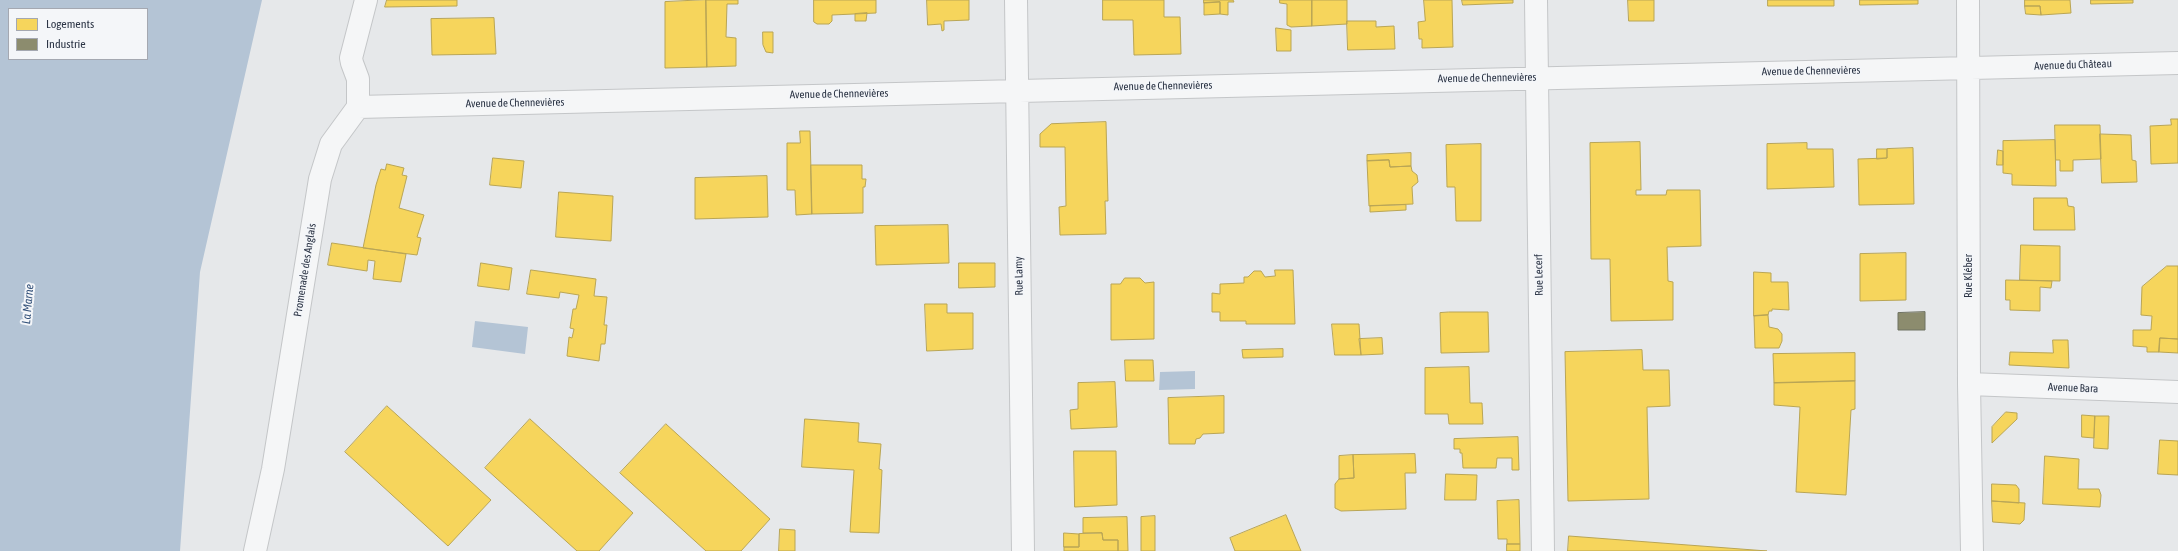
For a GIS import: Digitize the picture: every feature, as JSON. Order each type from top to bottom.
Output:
[{"type":"street","points":[[358,107],[358,79],[351,58],[366,0]]},
{"type":"street","name":"Rue Lamy","points":[[1016,0],[1023,551]]},
{"type":"street","name":"Rue Lecerf","points":[[1536,0],[1543,551]]},
{"type":"street","name":"Rue Kléber","points":[[1968,0],[1969,384],[1972,551]]},
{"type":"street","name":"Avenue du Château","points":[[1968,68],[2178,63]]},
{"type":"street","name":"Avenue de Chennevières","points":[[358,107],[1536,77],[1968,68]]},
{"type":"street","name":"Promenade des Anglais","points":[[255,551],[273,469],[320,179],[331,144],[358,107]]},
{"type":"street","name":"Avenue Bara","points":[[1969,384],[2178,392]]},
{"type":"water","name":"La Marne","points":[[0,0],[262,0],[200,272],[180,551],[0,551]]},
{"type":"water","points":[[475,321],[528,327],[525,354],[472,347]]},
{"type":"water","points":[[1195,371],[1195,389],[1159,390],[1160,372]]},
{"type":"building: Logements","points":[[387,0],[457,0],[457,6],[385,7]]},
{"type":"building: Logements","points":[[706,0],[707,67],[665,68],[665,2]]},
{"type":"building: Logements","points":[[706,0],[738,0],[738,4],[727,4],[726,37],[736,38],[736,66],[707,67]]},
{"type":"building: Logements","points":[[814,0],[876,0],[876,13],[832,15],[832,21],[829,24],[817,24],[814,22]]},
{"type":"building: Logements","points":[[927,0],[969,0],[969,20],[944,21],[944,30],[942,31],[941,24],[928,25]]},
{"type":"building: Logements","points":[[1103,0],[1164,0],[1164,17],[1180,17],[1181,54],[1134,55],[1133,20],[1103,20]]},
{"type":"building: Logements","points":[[1204,0],[1233,0],[1234,2],[1228,2],[1228,15],[1220,14],[1220,2],[1204,3]]},
{"type":"building: Logements","points":[[1280,0],[1312,0],[1312,26],[1291,27],[1287,25],[1287,4],[1280,3]]},
{"type":"building: Logements","points":[[1312,0],[1347,0],[1347,24],[1312,26]]},
{"type":"building: Logements","points":[[1424,0],[1452,0],[1453,47],[1422,48],[1422,39],[1419,39],[1418,22],[1425,21]]},
{"type":"building: Logements","points":[[1462,0],[1513,0],[1513,3],[1463,5]]},
{"type":"building: Logements","points":[[1628,0],[1654,0],[1654,21],[1629,21]]},
{"type":"building: Logements","points":[[1768,0],[1834,0],[1834,6],[1768,6]]},
{"type":"building: Logements","points":[[1860,0],[1918,0],[1918,4],[1860,5]]},
{"type":"building: Logements","points":[[2025,0],[2070,0],[2071,13],[2041,15],[2040,6],[2025,6]]},
{"type":"building: Logements","points":[[2091,0],[2133,0],[2133,3],[2091,4]]},
{"type":"building: Logements","points":[[1220,2],[1220,14],[1204,15],[1204,3]]},
{"type":"building: Logements","points":[[2025,6],[2040,6],[2041,15],[2026,14]]},
{"type":"building: Logements","points":[[867,13],[866,21],[855,21],[855,14]]},
{"type":"building: Logements","points":[[494,18],[496,54],[432,55],[431,19]]},
{"type":"building: Logements","points":[[1347,21],[1376,21],[1376,27],[1394,26],[1395,49],[1348,50]]},
{"type":"building: Logements","points":[[1276,28],[1291,30],[1291,51],[1277,51]]},
{"type":"building: Logements","points":[[763,32],[773,32],[773,53],[766,52],[763,45]]},
{"type":"building: Logements","points":[[2171,119],[2178,119],[2178,163],[2151,164],[2150,126],[2171,125]]},
{"type":"building: Logements","points":[[1106,122],[1108,201],[1105,201],[1106,234],[1060,235],[1059,207],[1066,206],[1065,147],[1040,147],[1040,134],[1051,124]]},
{"type":"building: Logements","points":[[2055,125],[2100,125],[2101,159],[2073,160],[2073,171],[2060,171],[2060,160],[2056,160]]},
{"type":"building: Logements","points":[[800,131],[810,131],[812,214],[796,215],[795,190],[787,190],[787,143],[800,143]]},
{"type":"building: Logements","points":[[2100,134],[2131,135],[2132,160],[2136,161],[2137,182],[2102,183]]},
{"type":"building: Logements","points":[[2055,140],[2056,186],[2012,185],[2012,174],[2003,173],[2003,141]]},
{"type":"building: Logements","points":[[1640,142],[1641,190],[1636,190],[1636,195],[1666,195],[1667,190],[1700,190],[1701,246],[1667,247],[1668,281],[1673,282],[1673,320],[1611,321],[1610,259],[1591,259],[1590,143]]},
{"type":"building: Logements","points":[[1807,143],[1807,149],[1833,149],[1834,187],[1767,189],[1767,144]]},
{"type":"building: Logements","points":[[1481,144],[1481,221],[1456,221],[1455,187],[1447,187],[1446,145]]},
{"type":"building: Logements","points":[[1913,148],[1914,204],[1859,205],[1858,159],[1887,158],[1887,149]]},
{"type":"building: Logements","points":[[1877,149],[1887,149],[1887,158],[1877,159]]},
{"type":"building: Logements","points":[[1998,150],[2003,151],[2003,165],[1997,165]]},
{"type":"building: Logements","points":[[1411,153],[1411,166],[1390,167],[1389,160],[1367,161],[1367,155]]},
{"type":"building: Logements","points":[[493,158],[524,161],[521,188],[490,185]]},
{"type":"building: Logements","points":[[1389,160],[1390,167],[1411,166],[1412,171],[1417,175],[1418,182],[1412,187],[1413,204],[1369,206],[1367,161]]},
{"type":"building: Logements","points":[[387,164],[404,168],[402,175],[407,176],[399,208],[424,215],[417,237],[421,238],[417,255],[363,248],[376,185],[381,169],[385,170]]},
{"type":"building: Logements","points":[[811,165],[862,165],[862,179],[866,179],[865,187],[863,187],[863,213],[812,214]]},
{"type":"building: Logements","points":[[767,176],[768,217],[695,219],[695,178]]},
{"type":"building: Logements","points":[[559,192],[613,196],[611,241],[556,237]]},
{"type":"building: Logements","points":[[2034,198],[2067,198],[2068,206],[2074,207],[2075,230],[2034,230]]},
{"type":"building: Logements","points":[[1406,205],[1406,210],[1370,212],[1370,206]]},
{"type":"building: Logements","points":[[948,225],[949,263],[876,265],[875,226]]},
{"type":"building: Logements","points":[[332,243],[406,254],[401,282],[373,279],[375,261],[368,260],[367,271],[328,265]]},
{"type":"building: Logements","points":[[2021,245],[2060,246],[2060,281],[2020,280]]},
{"type":"building: Logements","points":[[1906,253],[1906,300],[1860,301],[1860,254]]},
{"type":"building: Logements","points":[[481,263],[512,268],[509,290],[478,286]]},
{"type":"building: Logements","points":[[959,263],[995,263],[995,287],[959,288]]},
{"type":"building: Logements","points":[[2167,266],[2178,266],[2178,339],[2160,338],[2159,352],[2147,352],[2147,347],[2133,346],[2133,330],[2151,330],[2152,316],[2141,315],[2142,287]]},
{"type":"building: Logements","points":[[531,270],[596,279],[594,296],[607,297],[604,325],[607,325],[605,344],[601,344],[599,361],[567,356],[569,337],[572,338],[574,329],[570,328],[573,309],[576,309],[579,295],[560,292],[559,298],[527,294]]},
{"type":"building: Logements","points":[[1275,270],[1293,270],[1295,324],[1246,324],[1246,321],[1220,321],[1220,312],[1212,312],[1212,293],[1220,294],[1220,284],[1244,283],[1244,277],[1248,277],[1254,271],[1261,271],[1265,277],[1275,276]]},
{"type":"building: Logements","points":[[1754,272],[1771,273],[1771,282],[1788,282],[1789,310],[1772,309],[1772,311],[1769,311],[1768,315],[1754,316]]},
{"type":"building: Logements","points":[[1125,278],[1140,278],[1145,283],[1154,282],[1154,339],[1111,340],[1111,284],[1120,284]]},
{"type":"building: Logements","points":[[2006,280],[2052,281],[2051,288],[2040,287],[2040,311],[2010,310],[2010,300],[2006,300]]},
{"type":"building: Logements","points":[[925,304],[947,304],[947,313],[973,313],[973,349],[927,351]]},
{"type":"building: Logements","points":[[1488,312],[1489,352],[1441,353],[1440,313]]},
{"type":"building: Logements","points":[[1768,315],[1769,327],[1778,329],[1782,334],[1782,341],[1779,348],[1755,348],[1754,316]]},
{"type":"building: Logements","points":[[1332,324],[1359,324],[1361,355],[1335,355]]},
{"type":"building: Logements","points":[[1382,338],[1383,354],[1361,355],[1359,339]]},
{"type":"building: Logements","points":[[2160,338],[2178,339],[2178,353],[2159,352]]},
{"type":"building: Logements","points":[[2053,340],[2068,340],[2069,368],[2009,365],[2010,352],[2053,353]]},
{"type":"building: Logements","points":[[1283,349],[1283,357],[1243,358],[1242,350]]},
{"type":"building: Logements","points":[[1642,350],[1643,370],[1669,370],[1670,406],[1647,407],[1649,499],[1568,501],[1565,352]]},
{"type":"building: Logements","points":[[1855,353],[1855,381],[1774,383],[1773,354]]},
{"type":"building: Logements","points":[[1125,360],[1153,360],[1154,381],[1126,381]]},
{"type":"building: Logements","points":[[1469,367],[1470,403],[1482,403],[1483,424],[1449,424],[1448,414],[1425,414],[1425,368]]},
{"type":"building: Logements","points":[[1855,381],[1855,409],[1851,410],[1846,495],[1796,492],[1800,407],[1774,405],[1774,383]]},
{"type":"building: Logements","points":[[1115,382],[1117,427],[1071,429],[1070,410],[1078,409],[1078,383]]},
{"type":"building: Logements","points":[[1224,396],[1224,433],[1203,434],[1200,438],[1196,439],[1195,444],[1169,444],[1168,398]]},
{"type":"building: Logements","points":[[387,406],[491,500],[448,546],[345,452]]},
{"type":"building: Logements","points":[[2006,412],[2017,413],[2017,419],[1992,443],[1992,427]]},
{"type":"building: Logements","points":[[2082,415],[2095,416],[2094,438],[2082,437]]},
{"type":"building: Logements","points":[[2095,416],[2109,416],[2108,449],[2094,448]]},
{"type":"building: Logements","points":[[530,419],[633,513],[599,551],[577,551],[485,468]]},
{"type":"building: Logements","points":[[805,419],[859,423],[858,442],[881,444],[879,469],[882,470],[879,533],[850,532],[854,470],[802,467]]},
{"type":"building: Logements","points":[[666,424],[770,519],[741,551],[706,551],[620,473]]},
{"type":"building: Logements","points":[[1518,437],[1519,470],[1512,470],[1512,458],[1497,458],[1496,468],[1463,468],[1462,453],[1460,453],[1460,449],[1454,449],[1454,439]]},
{"type":"building: Logements","points":[[2160,440],[2178,441],[2178,475],[2158,474]]},
{"type":"building: Logements","points":[[1074,451],[1116,451],[1117,505],[1075,507]]},
{"type":"building: Logements","points":[[1415,454],[1416,473],[1405,473],[1406,509],[1341,511],[1335,508],[1335,484],[1339,479],[1354,478],[1353,455]]},
{"type":"building: Logements","points":[[1353,455],[1354,478],[1339,479],[1339,456]]},
{"type":"building: Logements","points":[[2045,456],[2079,459],[2078,489],[2099,489],[2101,495],[2100,507],[2043,504]]},
{"type":"building: Logements","points":[[1446,474],[1477,475],[1476,500],[1445,500]]},
{"type":"building: Logements","points":[[1992,484],[2016,485],[2019,489],[2019,503],[1992,501]]},
{"type":"building: Logements","points":[[1519,500],[1520,544],[1507,544],[1507,539],[1498,539],[1497,501]]},
{"type":"building: Logements","points":[[1992,501],[2025,503],[2024,520],[2020,524],[1993,522]]},
{"type":"building: Logements","points":[[1286,515],[1301,551],[1235,551],[1230,538]]},
{"type":"building: Logements","points":[[1155,516],[1155,551],[1141,551],[1141,517]]},
{"type":"building: Logements","points":[[1127,517],[1128,551],[1118,551],[1118,540],[1103,540],[1102,533],[1083,533],[1083,518]]},
{"type":"building: Logements","points":[[780,529],[795,530],[795,551],[779,551]]},
{"type":"building: Logements","points":[[1064,533],[1079,534],[1079,547],[1064,547]]},
{"type":"building: Logements","points":[[1102,533],[1103,540],[1118,540],[1118,551],[1064,551],[1064,547],[1079,547],[1079,534]]},
{"type":"building: Logements","points":[[1569,536],[1767,551],[1568,551]]},
{"type":"building: Logements","points":[[1507,544],[1520,544],[1520,551],[1507,551]]},
{"type":"building: Industrie","points":[[1925,312],[1925,330],[1898,330],[1898,313]]}]
